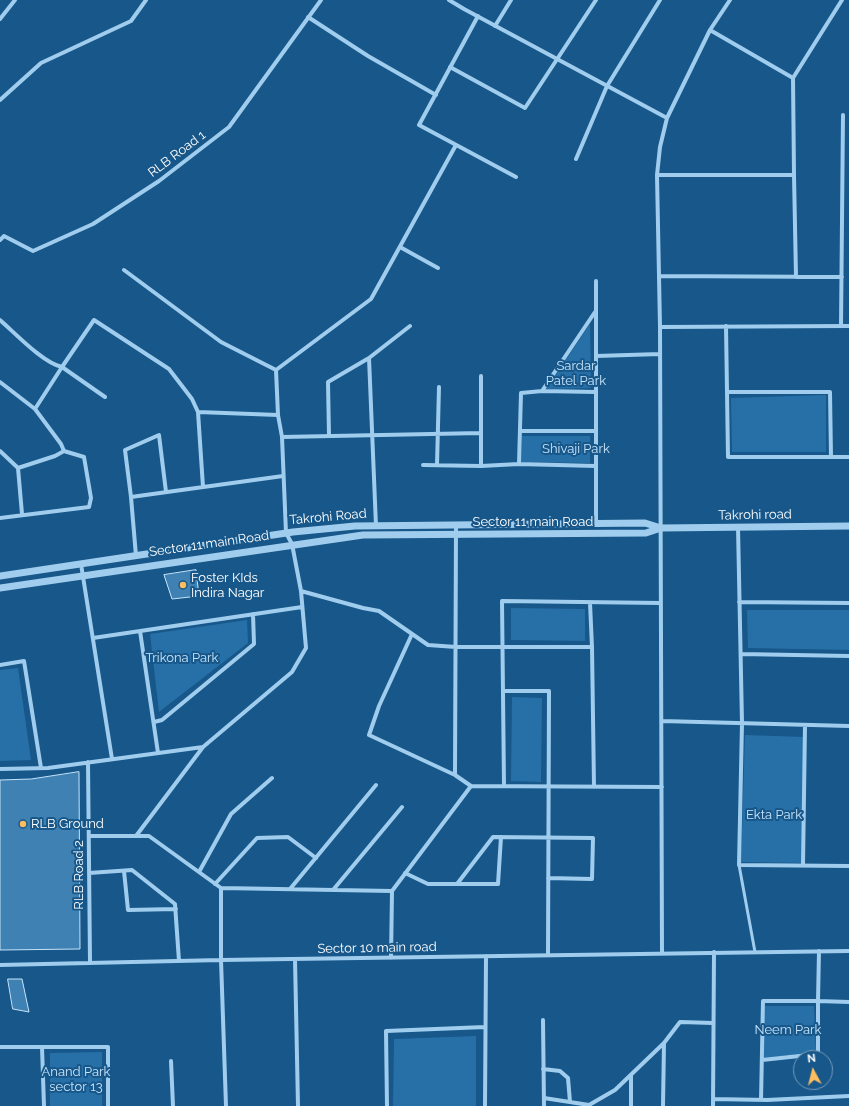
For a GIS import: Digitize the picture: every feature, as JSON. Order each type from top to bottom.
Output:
[{"type":"street","points":[[0,19],[15,0]]},
{"type":"street","points":[[0,100],[41,63],[131,21],[146,0]]},
{"type":"street","name":"RLB Road 1","points":[[4,236],[33,251],[93,224],[159,181],[229,127],[321,0]]},
{"type":"street","points":[[449,0],[667,118]]},
{"type":"street","points":[[495,26],[511,0]]},
{"type":"street","points":[[450,67],[525,108],[596,0]]},
{"type":"street","points":[[576,159],[608,86],[660,0]]},
{"type":"street","points":[[662,953],[660,327],[657,175],[660,147],[667,118],[710,30],[730,0]]},
{"type":"street","points":[[796,277],[793,78],[842,0]]},
{"type":"street","points":[[478,16],[420,125],[516,177]]},
{"type":"street","points":[[308,18],[368,56],[436,95]]},
{"type":"street","points":[[710,30],[793,78]]},
{"type":"street","points":[[841,326],[843,115]]},
{"type":"street","points":[[276,370],[371,299],[456,145]]},
{"type":"street","points":[[657,175],[794,175]]},
{"type":"street","points":[[0,230],[4,236],[0,240]]},
{"type":"street","points":[[400,247],[438,268]]},
{"type":"street","points":[[124,270],[221,342],[276,370]]},
{"type":"street","points":[[659,276],[842,278]]},
{"type":"street","points":[[596,281],[596,523]]},
{"type":"street","points":[[542,391],[596,312]]},
{"type":"street","points":[[0,320],[45,358],[55,365],[62,367],[105,396]]},
{"type":"street","points":[[35,409],[94,320],[169,369],[192,399],[198,412],[203,487]]},
{"type":"street","points":[[329,436],[328,382],[369,358],[410,326]]},
{"type":"street","points":[[726,326],[728,457],[849,457]]},
{"type":"street","points":[[660,327],[849,326]]},
{"type":"street","points":[[596,356],[660,354]]},
{"type":"street","points":[[369,358],[376,526]]},
{"type":"street","points":[[136,836],[203,747],[292,672],[306,648],[301,591],[292,544],[286,533],[282,437],[278,415],[276,370]]},
{"type":"street","points":[[481,376],[481,466]]},
{"type":"street","points":[[0,382],[35,409],[61,444],[64,451]]},
{"type":"street","points":[[437,465],[439,387]]},
{"type":"street","points":[[518,464],[521,393],[542,391],[596,392]]},
{"type":"street","points":[[727,392],[830,392],[830,457]]},
{"type":"street","points":[[198,412],[278,415]]},
{"type":"street","points":[[520,431],[596,431]]},
{"type":"street","points":[[282,437],[481,433]]},
{"type":"street","points":[[136,556],[125,450],[159,435],[166,492]]},
{"type":"street","points":[[0,451],[18,468],[22,514]]},
{"type":"street","points":[[0,518],[22,514],[89,507],[91,498],[84,457],[64,451],[55,456],[18,468]]},
{"type":"street","points":[[423,465],[481,466],[518,464],[596,466]]},
{"type":"street","points":[[131,497],[284,476]]},
{"type":"street","name":"Takrohi Road","points":[[0,576],[286,533],[355,526],[645,522],[661,528]]},
{"type":"street","points":[[455,775],[456,525]]},
{"type":"street","name":"Takrohi road","points":[[661,528],[849,526]]},
{"type":"street","name":"Sector 11 main Road","points":[[0,588],[363,534],[646,534],[661,528]]},
{"type":"street","points":[[738,528],[742,723],[739,865],[849,866]]},
{"type":"street","points":[[81,564],[112,759]]},
{"type":"street","points":[[301,591],[379,611],[428,645],[456,647],[592,647]]},
{"type":"street","points":[[504,786],[502,601],[661,603]]},
{"type":"street","points":[[739,602],[849,603]]},
{"type":"street","points":[[590,603],[594,787]]},
{"type":"street","points":[[93,638],[302,607]]},
{"type":"street","points":[[154,722],[162,720],[254,644],[253,614]]},
{"type":"street","points":[[140,631],[158,753]]},
{"type":"street","points":[[412,634],[379,706],[369,735],[455,775],[471,786],[662,787]]},
{"type":"street","points":[[741,654],[849,656]]},
{"type":"street","points":[[0,665],[24,661],[41,768]]},
{"type":"street","points":[[503,692],[549,691],[548,955]]},
{"type":"street","points":[[662,721],[849,726]]},
{"type":"street","points":[[803,865],[805,725]]},
{"type":"street","points":[[0,769],[41,768],[203,747]]},
{"type":"street","name":"RLB Road 2","points":[[88,762],[90,963]]},
{"type":"street","points":[[199,872],[231,814],[272,778]]},
{"type":"street","points":[[290,889],[376,785]]},
{"type":"street","points":[[391,958],[392,891],[471,786]]},
{"type":"street","points":[[333,890],[402,807]]},
{"type":"street","points":[[89,836],[149,836],[221,888],[392,891]]},
{"type":"street","points":[[215,884],[257,838],[288,837],[316,858]]},
{"type":"street","points":[[457,884],[493,837],[593,838],[592,879],[548,878]]},
{"type":"street","points":[[405,873],[428,884],[498,884],[500,837]]},
{"type":"street","points":[[89,873],[132,870],[175,904],[179,961]]},
{"type":"street","points":[[124,871],[128,910],[176,909]]},
{"type":"street","points":[[221,888],[221,960],[226,1106]]},
{"type":"street","points":[[762,1060],[818,1054],[819,951]]},
{"type":"street","name":"Sector 10 main road","points":[[0,965],[221,960],[849,951]]},
{"type":"street","points":[[713,1106],[714,952]]},
{"type":"street","points":[[484,1106],[486,956]]},
{"type":"street","points":[[295,959],[298,1106]]},
{"type":"street","points":[[761,1100],[763,1001],[849,1002]]},
{"type":"street","points":[[543,1020],[544,1106]]},
{"type":"street","points":[[544,1098],[589,1105],[615,1090],[664,1043],[680,1022],[713,1023]]},
{"type":"street","points":[[388,1106],[386,1031],[486,1027]]},
{"type":"street","points":[[663,1106],[664,1043]]},
{"type":"street","points":[[0,1047],[108,1047],[108,1106]]},
{"type":"street","points":[[42,1047],[44,1106]]},
{"type":"street","points":[[171,1061],[173,1106]]},
{"type":"street","points":[[543,1069],[560,1071],[568,1078],[570,1102]]},
{"type":"street","points":[[631,1075],[631,1106]]},
{"type":"street","points":[[713,1099],[766,1100],[849,1096]]},
{"type":"street","points":[[766,1100],[766,1106]]},
{"type":"lane","points":[[739,865],[754,952]]},
{"type":"green space","name":"Sardar Patel Park","points":[[590,324],[591,388],[546,389]]},
{"type":"green space","points":[[826,395],[826,452],[732,452],[731,398]]},
{"type":"green space","name":"Shivaji Park","points":[[522,436],[590,436],[590,463],[521,462]]},
{"type":"green space","points":[[511,608],[585,609],[585,641],[511,640]]},
{"type":"green space","points":[[747,610],[849,610],[849,650],[748,648]]},
{"type":"green space","name":"Trikona Park","points":[[247,620],[248,643],[159,712],[150,634]]},
{"type":"green space","points":[[18,668],[31,760],[0,761],[0,670]]},
{"type":"green space","points":[[512,697],[542,698],[541,782],[511,781]]},
{"type":"green space","name":"Ekta Park","points":[[745,735],[805,737],[804,863],[741,862]]},
{"type":"green space","name":"Neem Park","points":[[764,1006],[814,1006],[816,1050],[793,1050],[793,1055],[764,1058]]},
{"type":"green space","points":[[476,1036],[476,1106],[393,1106],[394,1039]]},
{"type":"green space","name":"Anand Park sector 13","points":[[102,1052],[102,1106],[50,1106],[50,1053]]},
{"type":"building","name":"Foster KIds Indira Nagar","points":[[196,570],[199,596],[172,599],[164,575]]},
{"type":"building","points":[[79,772],[80,949],[0,950],[0,780],[31,779]]},
{"type":"building","points":[[8,979],[22,979],[29,1012],[13,1009]]},
{"type":"place","name":"Foster KIds Indira Nagar","points":[[183,585]]},
{"type":"place","name":"RLB Ground","points":[[23,824]]}]
